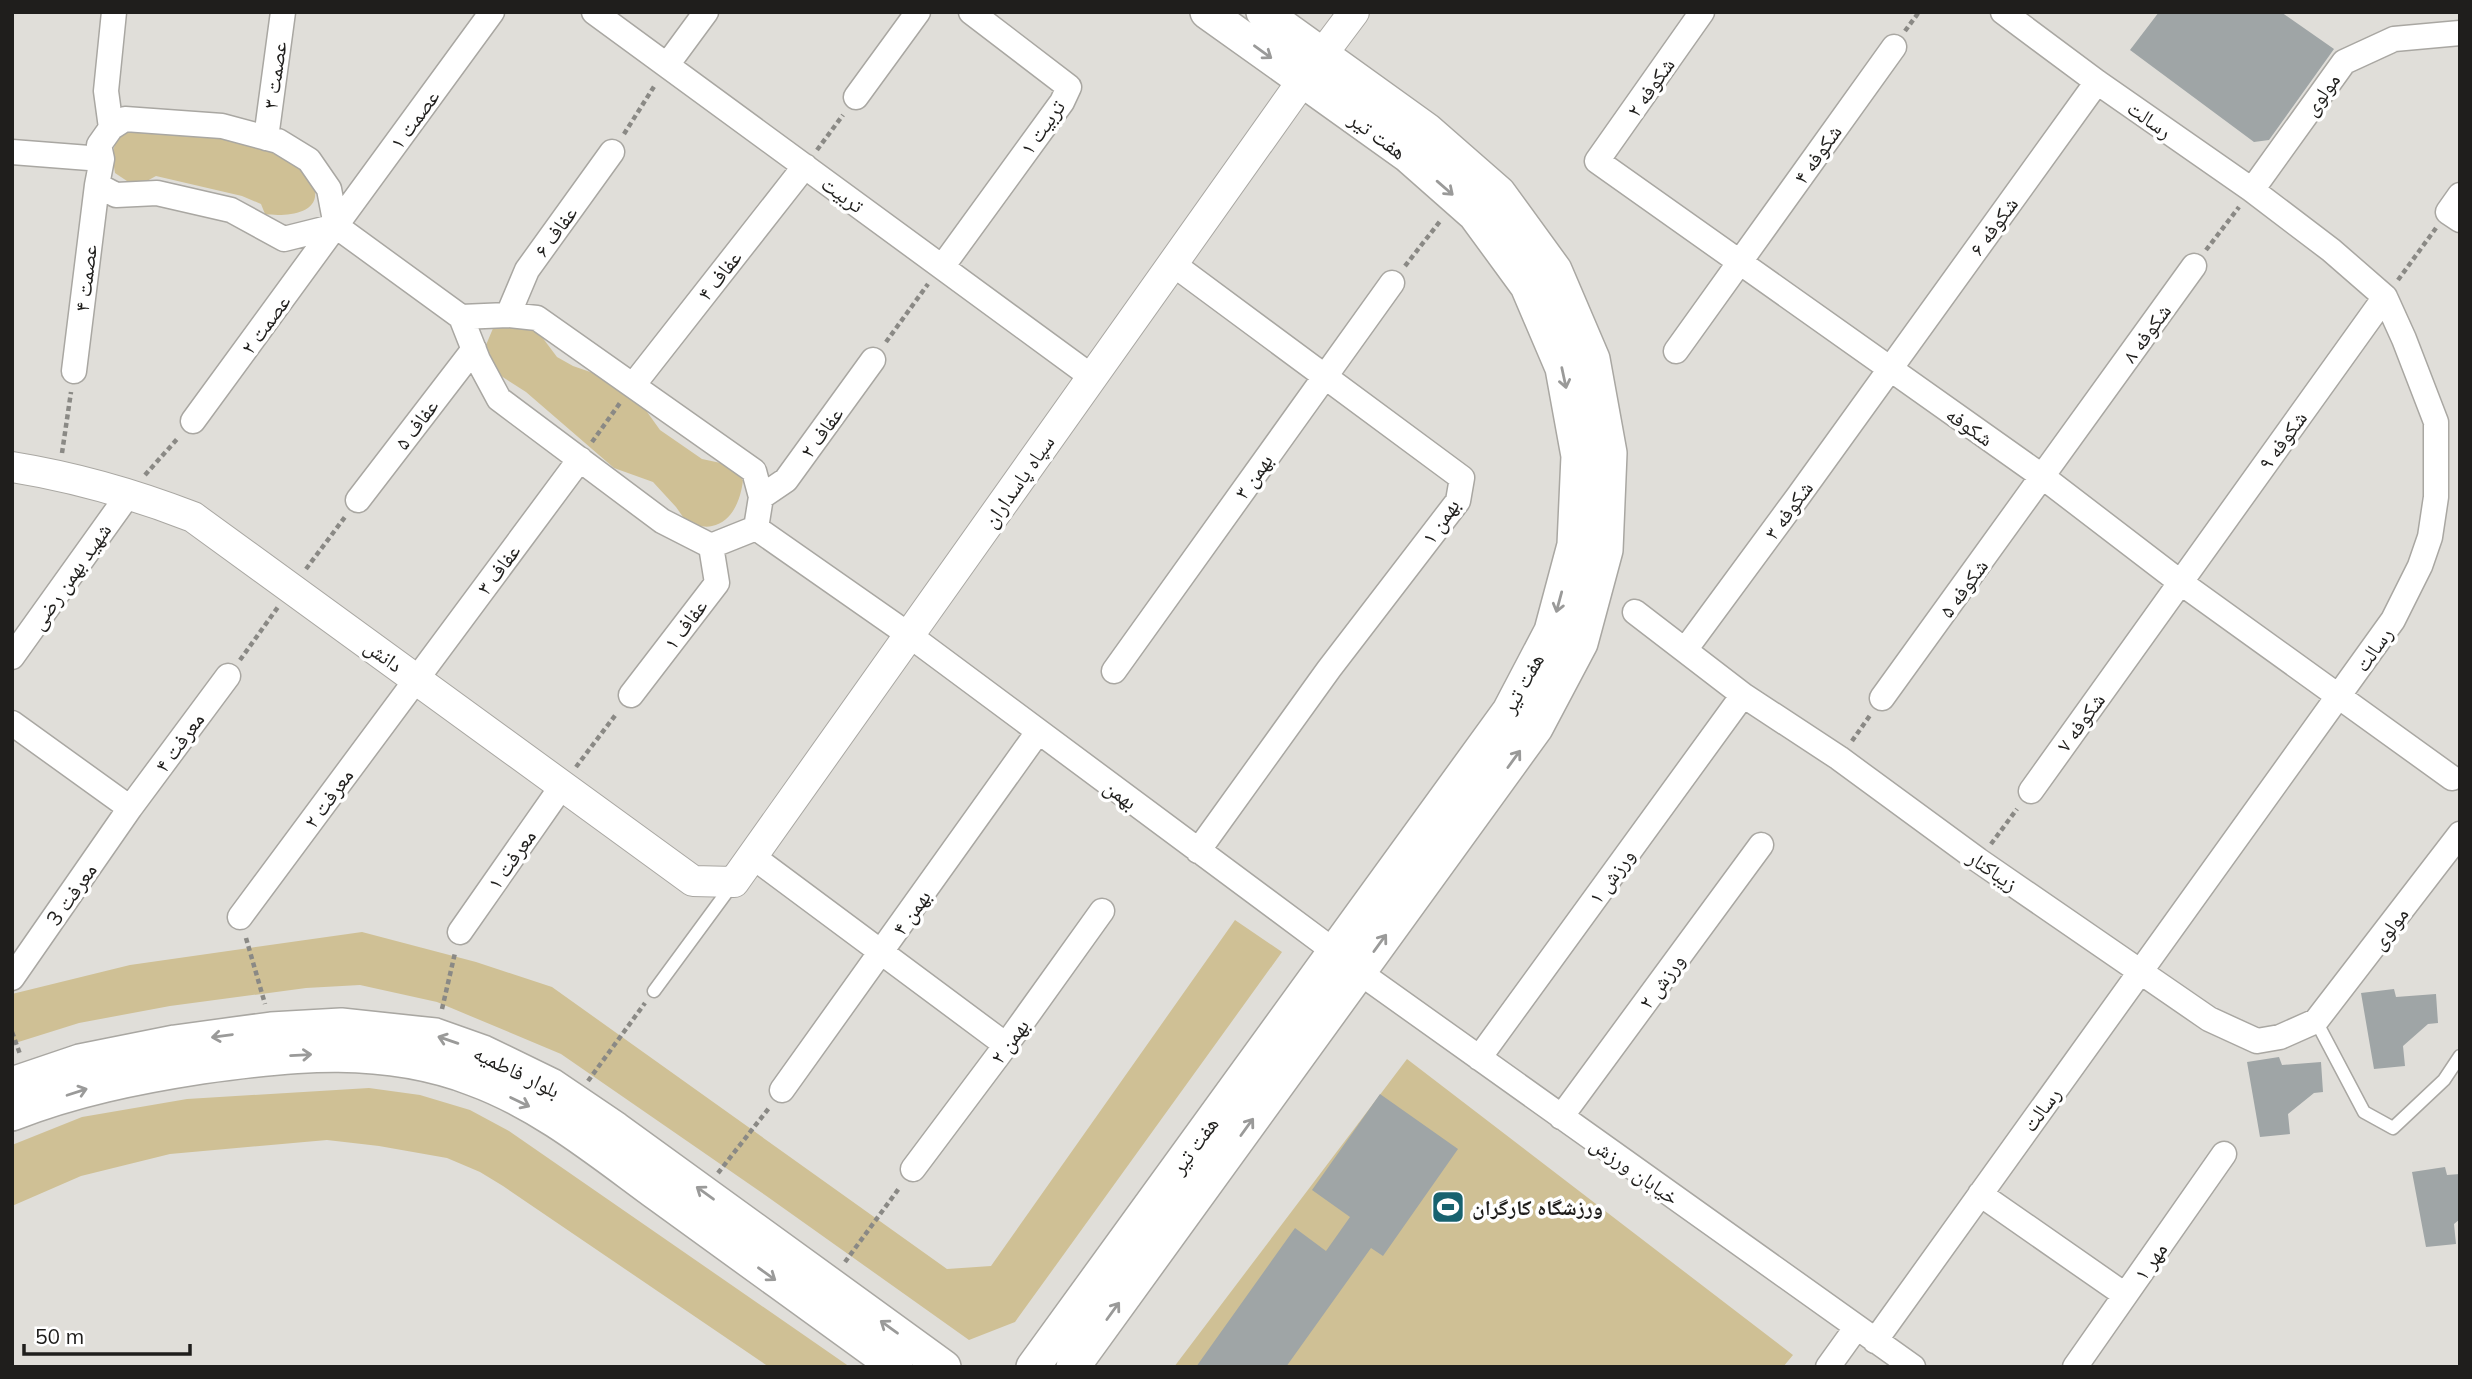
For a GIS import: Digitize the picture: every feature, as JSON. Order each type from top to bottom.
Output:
[{"type":"main road","name":"هفت تیر","points":[[1033,1367],[1347,962],[1536,728],[1581,643],[1606,550],[1611,453],[1593,359],[1555,270],[1499,192],[1427,130],[1208,12]]},
{"type":"main road","name":"هفت تیر","points":[[1073,1367],[1347,962],[1509,711],[1551,631],[1574,545],[1578,456],[1562,368],[1527,286],[1475,215],[1313,68],[1263,12]]},
{"type":"main road","name":"بلوار فاطمیه","points":[[12,1084],[80,1061],[175,1042],[271,1028],[341,1025],[436,1035],[483,1052],[551,1086],[574,1101],[944,1367]]},
{"type":"main road","name":"بلوار فاطمیه","points":[[12,1114],[87,1088],[180,1070],[274,1057],[340,1054],[405,1060],[473,1079],[537,1110],[600,1152],[896,1367]]},
{"type":"street","points":[[114,12],[106,91],[111,128],[125,119],[222,126],[278,141],[309,160],[329,188],[336,226],[461,317],[499,399],[662,522],[711,546],[755,528],[761,497],[754,471],[634,384],[537,318],[508,315],[461,317]]},
{"type":"street","name":"عصمت ۳","points":[[265,138],[283,12]]},
{"type":"street","name":"عصمت ۱","points":[[336,226],[492,12]]},
{"type":"street","name":"تربیت","points":[[594,12],[1092,377]]},
{"type":"street","points":[[667,65],[706,12]]},
{"type":"street","points":[[856,97],[918,12]]},
{"type":"street","name":"تربیت ۱","points":[[942,267],[1062,102],[1069,87],[971,12]]},
{"type":"street","name":"سپاه پاسداران","points":[[734,882],[1354,12]]},
{"type":"street","name":"شکوفه ۲","points":[[1597,161],[1702,12]]},
{"type":"street","name":"رسالت","points":[[1828,1367],[1866,1334],[1980,1194],[2393,620],[2430,537],[2436,497],[2436,422],[2385,297],[2331,250],[2252,190],[2097,82],[2003,12]]},
{"type":"street","name":"مولوی","points":[[2252,190],[2344,62],[2393,39],[2460,33]]},
{"type":"street","name":"شکوفه ۴","points":[[1676,351],[1894,47]]},
{"type":"street","name":"شکوفه ۶","points":[[1889,370],[2097,82]]},
{"type":"street","name":"عصمت ۴","points":[[74,371],[102,159],[99,145],[111,128]]},
{"type":"street","points":[[12,152],[102,159]]},
{"type":"street","name":"عفاف ۶","points":[[508,315],[527,270],[612,152]]},
{"type":"street","name":"شکوفه","points":[[1597,161],[2043,477],[2180,582],[2452,778]]},
{"type":"street","name":"عفاف ۴","points":[[634,384],[805,166]]},
{"type":"street","points":[[97,185],[116,195],[157,193],[232,210],[284,239],[336,226]]},
{"type":"street","name":"عصمت ۲","points":[[193,421],[336,226]]},
{"type":"street","name":"بهمن ۱","points":[[1173,264],[1462,478],[1458,501],[1329,669],[1198,851]]},
{"type":"street","name":"شکوفه ۸","points":[[2043,477],[2194,266]]},
{"type":"street","name":"بهمن ۳","points":[[1114,671],[1392,283]]},
{"type":"street","name":"شکوفه ۹","points":[[2180,582],[2385,297]]},
{"type":"street","name":"عفاف ۵","points":[[358,500],[474,349]]},
{"type":"street","name":"عفاف ۲","points":[[761,497],[786,480],[873,360]]},
{"type":"street","name":"شکوفه ۳","points":[[1685,650],[1889,370]]},
{"type":"street","name":"عفاف ۳","points":[[416,678],[580,459]]},
{"type":"street","name":"دانش","points":[[12,467],[60,474],[193,517],[693,881],[734,882]]},
{"type":"street","name":"شکوفه ۵","points":[[1882,698],[2043,477]]},
{"type":"street","name":"شهید بهمن رضی","points":[[12,657],[128,495]]},
{"type":"street","name":"بهمن","points":[[755,528],[909,635],[1347,962]]},
{"type":"street","name":"عفاف ۱","points":[[631,695],[717,583],[711,546]]},
{"type":"street","name":"شکوفه ۷","points":[[2031,791],[2180,582]]},
{"type":"street","name":"زیباکنار","points":[[1635,612],[1743,695],[1839,758],[1978,860],[2209,1019],[2257,1041],[2280,1037],[2316,1021]]},
{"type":"street","name":"معرفت ۴","points":[[130,808],[228,676]]},
{"type":"street","name":"معرفت ۲","points":[[240,917],[416,678]]},
{"type":"street","name":"ورزش ۱","points":[[1479,1058],[1743,695]]},
{"type":"street","points":[[12,723],[130,808]]},
{"type":"street","name":"بهمن ۴","points":[[782,1090],[1038,732]]},
{"type":"street","name":"معرفت ۱","points":[[460,932],[562,786]]},
{"type":"street","name":"معرفت 3","points":[[12,978],[130,808]]},
{"type":"street","name":"مولوی","points":[[2316,1021],[2460,834]]},
{"type":"street","name":"ورزش ۲","points":[[1561,1118],[1761,845]]},
{"type":"street","points":[[752,856],[1006,1045]]},
{"type":"street","name":"بهمن ۲","points":[[913,1169],[1102,911]]},
{"type":"street","name":"خیابان ورزش","points":[[1347,962],[1561,1118],[1913,1367]]},
{"type":"street","name":"مهر ۱","points":[[2075,1367],[2224,1154]]},
{"type":"street","points":[[1980,1194],[2125,1295]]},
{"type":"lane","points":[[654,991],[734,882]]},
{"type":"lane","points":[[2316,1021],[2364,1112],[2393,1128],[2444,1080],[2460,1056]]},
{"type":"path","points":[[612,152],[667,65]]},
{"type":"path","points":[[805,166],[856,97]]},
{"type":"path","points":[[2194,266],[2252,190]]},
{"type":"path","points":[[1392,283],[1457,199]]},
{"type":"path","points":[[2385,297],[2456,209]]},
{"type":"path","points":[[873,360],[942,267]]},
{"type":"path","points":[[60,474],[74,371]]},
{"type":"path","points":[[580,459],[634,384]]},
{"type":"path","points":[[128,495],[193,421]]},
{"type":"path","points":[[228,676],[358,500]]},
{"type":"path","points":[[562,786],[631,695]]},
{"type":"path","points":[[1839,758],[1882,698]]},
{"type":"path","points":[[1978,860],[2031,791]]},
{"type":"path","points":[[240,917],[271,1028]]},
{"type":"path","points":[[436,1035],[460,932]]},
{"type":"path","points":[[574,1101],[654,991]]},
{"type":"path","points":[[704,1192],[782,1090]]},
{"type":"path","points":[[830,1284],[913,1169]]},
{"type":"shaded area","points":[[132,128],[224,138],[260,147],[303,168],[313,184],[313,202],[292,214],[265,214],[261,204],[242,196],[156,176],[145,182],[130,183],[115,173],[112,154],[118,135]]},
{"type":"shaded area","points":[[494,326],[536,329],[557,357],[599,375],[645,409],[660,430],[702,459],[730,465],[743,480],[738,501],[731,514],[712,526],[688,524],[653,482],[614,468],[526,392],[495,372],[485,359],[486,345]]},
{"type":"shaded area","points":[[1235,920],[1282,952],[1015,1322],[969,1340],[561,1054],[437,1002],[360,985],[306,988],[170,1006],[79,1023],[12,1044],[12,994],[130,965],[362,932],[476,962],[552,987],[947,1269],[991,1266]]},
{"type":"shaded area","name":"ورزشگاه کارگران","points":[[1407,1059],[1793,1355],[1783,1367],[1174,1367]]},
{"type":"shaded area","points":[[369,1088],[420,1095],[470,1110],[509,1131],[850,1367],[769,1367],[503,1186],[480,1172],[447,1158],[327,1140],[170,1154],[81,1176],[12,1206],[12,1145],[82,1117],[187,1099]]},
{"type":"building","points":[[2159,12],[2281,12],[2334,49],[2269,140],[2254,142],[2130,50]]},
{"type":"building","points":[[2394,989],[2396,997],[2436,994],[2438,1023],[2428,1024],[2403,1046],[2405,1066],[2374,1069],[2361,993]]},
{"type":"building","points":[[2279,1057],[2282,1065],[2321,1062],[2323,1092],[2314,1093],[2288,1114],[2290,1134],[2260,1137],[2247,1062]]},
{"type":"building","points":[[1380,1094],[1458,1149],[1383,1256],[1371,1248],[1286,1367],[1196,1367],[1295,1228],[1326,1251],[1350,1217],[1312,1190]]},
{"type":"building","points":[[2445,1167],[2447,1175],[2460,1174],[2460,1219],[2454,1224],[2456,1244],[2426,1247],[2412,1172]]},
{"type":"place","name":"ورزشگاه کارگران","points":[[1448,1207]]}]
